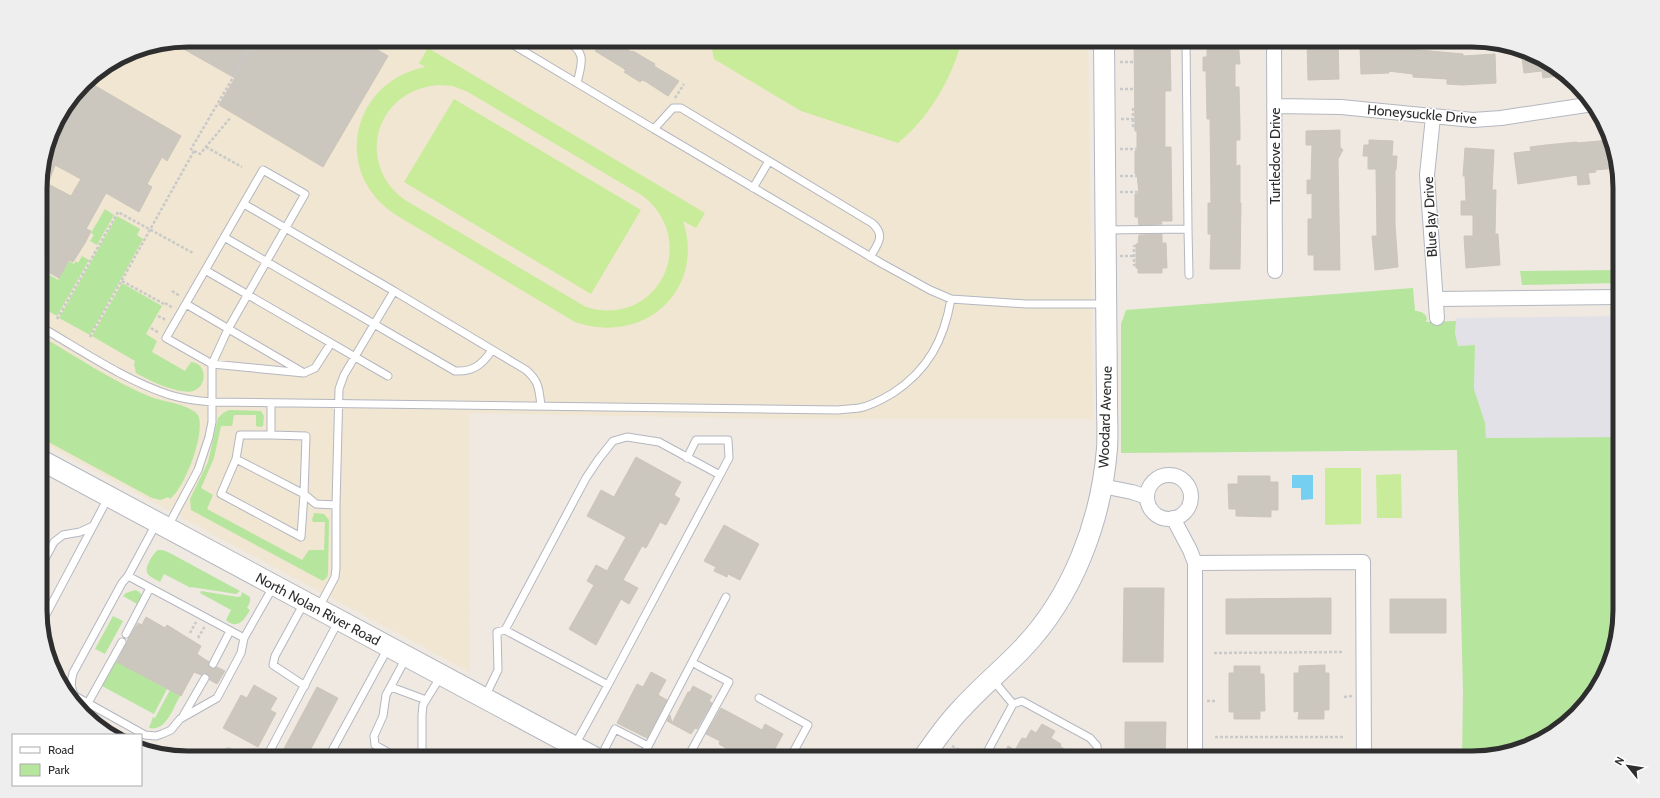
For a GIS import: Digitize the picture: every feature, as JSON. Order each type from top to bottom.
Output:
[{"type":"street","name":"Woodard Avenue","points":[[928,751],[960,709],[1027,643],[1045,621],[1062,595],[1083,551],[1093,522],[1102,486],[1107,448],[1104,47]]},
{"type":"street","name":"Turtledove Drive","points":[[1274,47],[1275,271]]},
{"type":"street","name":"Honeysuckle Drive","points":[[1274,106],[1342,106],[1433,117],[1473,120],[1586,105]]},
{"type":"street","name":"Blue Jay Drive","points":[[1433,117],[1427,175],[1437,318]]},
{"type":"street","points":[[1436,299],[1613,297]]},
{"type":"street","name":"North Nolan River Road","points":[[47,463],[583,751]]},
{"type":"street","points":[[1167,474],[1175,475],[1183,479],[1191,493],[1190,502],[1187,509],[1181,515],[1173,518],[1160,517],[1155,514],[1151,509],[1147,497],[1150,485],[1159,477],[1167,474]]},
{"type":"street","points":[[1102,486],[1132,492],[1147,497]]},
{"type":"street","points":[[1173,518],[1190,550],[1195,563],[1195,751]]},
{"type":"street","points":[[1195,563],[1363,562],[1364,751]]},
{"type":"lane","points":[[517,47],[870,257],[924,287],[951,299],[1026,304],[1106,304]]},
{"type":"lane","points":[[576,47],[581,53],[582,62],[577,83]]},
{"type":"lane","points":[[1186,47],[1189,275]]},
{"type":"lane","points":[[654,129],[673,108],[681,108],[878,227],[880,238],[870,257]]},
{"type":"lane","points":[[753,188],[769,161]]},
{"type":"lane","points":[[71,688],[71,680],[74,673],[122,583],[198,470],[209,437],[212,422],[212,364],[228,329],[305,194],[263,170],[166,338],[212,364],[304,373],[315,368],[331,343]]},
{"type":"lane","points":[[244,204],[517,364],[534,376],[540,391],[541,406]]},
{"type":"lane","points":[[1106,230],[1188,229]]},
{"type":"lane","points":[[224,237],[455,372],[470,371],[477,367],[484,362],[492,350]]},
{"type":"lane","points":[[205,270],[388,376]]},
{"type":"lane","points":[[304,686],[273,665],[275,656],[312,605],[333,581],[336,572],[339,389],[344,375],[394,291]]},
{"type":"lane","points":[[47,330],[137,382],[190,400],[271,404],[830,410],[860,408],[883,399],[905,385],[924,366],[939,341],[951,299]]},
{"type":"lane","points":[[186,304],[304,373]]},
{"type":"lane","points":[[271,404],[271,435]]},
{"type":"lane","points":[[240,435],[306,436],[301,536],[220,494],[236,459],[240,435]]},
{"type":"lane","points":[[505,630],[586,478],[613,441],[627,437],[659,442],[720,475]]},
{"type":"lane","points":[[574,746],[729,458],[728,440],[696,440],[687,458]]},
{"type":"lane","points":[[236,459],[304,494],[316,504],[336,505]]},
{"type":"lane","points":[[47,613],[108,496]]},
{"type":"lane","points":[[47,555],[54,542],[63,535],[80,532],[93,526]]},
{"type":"lane","points":[[128,576],[244,638]]},
{"type":"lane","points":[[180,719],[217,698],[241,653],[244,638],[274,585]]},
{"type":"lane","points":[[126,634],[150,588]]},
{"type":"lane","points":[[646,751],[726,597]]},
{"type":"lane","points":[[270,751],[340,620]]},
{"type":"lane","points":[[485,698],[498,670],[497,632],[505,630],[608,685]]},
{"type":"lane","points":[[213,664],[230,631]]},
{"type":"lane","points":[[88,703],[122,642]]},
{"type":"lane","points":[[332,751],[389,646]]},
{"type":"lane","points":[[386,751],[375,745],[374,736],[383,716],[386,695],[407,656]]},
{"type":"lane","points":[[693,751],[729,682],[697,665]]},
{"type":"lane","points":[[422,751],[423,704],[442,675]]},
{"type":"lane","points":[[77,697],[145,734],[156,736],[171,730],[188,709],[205,678]]},
{"type":"lane","points":[[992,678],[1013,704]]},
{"type":"lane","points":[[391,687],[426,700]]},
{"type":"lane","points":[[759,698],[808,725],[794,751]]},
{"type":"lane","points":[[988,751],[1013,704],[1022,701],[1090,738],[1097,746],[1097,751]]},
{"type":"lane","points":[[604,751],[616,729],[648,746]]},
{"type":"path","points":[[231,117],[200,154],[191,149],[251,47]]},
{"type":"path","points":[[674,100],[684,84]]},
{"type":"path","points":[[1135,109],[1133,109],[1133,128],[1135,128]]},
{"type":"path","points":[[1105,119],[1133,119]]},
{"type":"path","points":[[206,147],[242,167]]},
{"type":"path","points":[[90,337],[194,151]]},
{"type":"path","points":[[57,318],[118,212],[193,253]]},
{"type":"path","points":[[1136,246],[1134,246],[1134,265],[1136,265]]},
{"type":"path","points":[[122,281],[164,304]]},
{"type":"path","points":[[1214,653],[1344,652]]},
{"type":"path","points":[[1215,737],[1344,736]]},
{"type":"path","points":[[952,746],[961,751]]},
{"type":"shaded area","points":[[179,47],[1088,47],[1093,419],[773,419],[469,413],[470,672],[47,445],[48,169],[54,143],[66,117],[88,88],[117,66],[134,58],[151,52]]},
{"type":"shaded area","points":[[1613,316],[1613,437],[1486,438],[1485,423],[1474,389],[1475,345],[1458,346],[1455,333],[1456,318]]},
{"type":"green space","points":[[712,47],[960,47],[946,83],[938,96],[920,122],[898,143],[801,111],[714,59]]},
{"type":"green space","points":[[428,48],[705,213],[696,228],[683,221],[688,246],[685,270],[677,290],[663,307],[645,319],[624,326],[600,327],[575,322],[396,215],[376,197],[363,176],[357,154],[358,131],[366,109],[380,91],[400,76],[425,67],[419,63]],"holes":[[[439,85],[453,86],[468,92],[643,196],[660,215],[669,236],[669,257],[663,277],[651,294],[633,305],[611,310],[586,307],[405,200],[389,185],[380,167],[377,148],[379,130],[387,113],[400,99],[417,90]]]},
{"type":"green space","points":[[454,99],[641,210],[591,294],[404,182]]},
{"type":"green space","points":[[105,209],[114,215],[97,245],[90,241],[94,235],[91,233]]},
{"type":"green space","points":[[117,216],[140,229],[137,235],[143,239],[90,335],[59,318]]},
{"type":"green space","points":[[82,256],[89,260],[57,316],[47,310],[47,274],[58,280],[69,261],[74,264],[76,261],[78,263]]},
{"type":"green space","points":[[1613,270],[1613,283],[1522,285],[1520,271]]},
{"type":"green space","points":[[122,283],[162,306],[146,334],[157,341],[152,352],[185,371],[191,362],[200,366],[204,375],[198,388],[187,392],[180,391],[148,379],[136,373],[134,364],[135,361],[92,336]]},
{"type":"green space","points":[[1413,288],[1415,311],[1424,314],[1427,319],[1426,322],[1456,321],[1455,333],[1458,346],[1475,345],[1474,389],[1485,423],[1486,438],[1613,437],[1612,629],[1606,655],[1594,681],[1572,710],[1543,732],[1517,744],[1491,750],[1462,751],[1463,691],[1457,450],[1121,453],[1121,324],[1126,310]]},
{"type":"green space","points":[[47,340],[122,384],[151,397],[189,408],[198,415],[200,423],[197,446],[188,472],[182,483],[170,499],[168,497],[161,500],[152,498],[47,441]]},
{"type":"green space","points":[[229,410],[261,411],[264,416],[263,426],[256,426],[256,415],[234,415],[232,426],[221,426],[214,458],[201,488],[213,495],[207,509],[302,560],[309,550],[324,550],[325,522],[313,522],[312,520],[314,513],[324,514],[329,520],[328,574],[323,581],[191,510],[190,499],[208,462],[218,418]]},
{"type":"green space","points":[[1325,468],[1361,468],[1361,524],[1325,525]]},
{"type":"green space","points":[[1401,474],[1402,518],[1377,518],[1376,475]]},
{"type":"green space","points":[[158,550],[168,552],[240,591],[236,594],[191,588],[164,574],[160,582],[150,576],[147,572],[148,565],[154,553]]},
{"type":"green space","points":[[135,590],[141,594],[141,598],[137,604],[123,596],[126,593]]},
{"type":"green space","points":[[201,591],[238,597],[241,596],[242,592],[250,597],[250,602],[247,608],[250,610],[243,620],[237,624],[230,623],[226,620],[231,610],[200,593]]},
{"type":"green space","points":[[113,616],[123,621],[105,654],[95,649]]},
{"type":"green space","points":[[116,661],[167,689],[154,714],[102,686]]},
{"type":"green space","points":[[170,690],[180,696],[172,712],[160,726],[149,728],[153,717],[155,718]]},
{"type":"water","points":[[1292,475],[1313,475],[1313,499],[1301,500],[1301,488],[1292,488]]},
{"type":"building","points":[[180,47],[377,47],[376,49],[388,56],[323,167],[219,105],[235,78]]},
{"type":"building","points":[[598,47],[625,48],[655,64],[654,66],[679,81],[668,96],[645,81],[642,80],[640,82],[624,72],[626,71],[623,68],[595,51]]},
{"type":"building","points":[[1134,47],[1170,47],[1171,91],[1165,91],[1165,147],[1171,147],[1172,221],[1161,221],[1162,224],[1139,225],[1138,217],[1135,217],[1135,194],[1139,194],[1137,174],[1135,174],[1137,131],[1135,131]]},
{"type":"building","points":[[1207,47],[1239,47],[1240,64],[1235,64],[1235,87],[1239,87],[1240,140],[1236,140],[1236,166],[1240,165],[1240,269],[1210,269],[1211,234],[1208,234],[1208,203],[1211,203],[1210,119],[1207,119],[1206,71],[1203,71],[1203,57],[1207,57]]},
{"type":"building","points":[[1307,47],[1338,47],[1339,79],[1308,80]]},
{"type":"building","points":[[1360,47],[1387,47],[1463,54],[1463,56],[1495,54],[1496,83],[1462,85],[1447,84],[1447,79],[1413,77],[1413,74],[1388,71],[1389,73],[1361,74]]},
{"type":"building","points":[[1522,56],[1543,66],[1557,76],[1543,78],[1542,71],[1524,73]]},
{"type":"building","points":[[92,84],[181,136],[167,161],[162,157],[147,184],[152,187],[139,212],[106,193],[86,229],[91,231],[85,243],[73,262],[69,260],[59,278],[47,271],[48,169],[54,143],[66,117],[76,102]],"holes":[[[55,165],[81,179],[71,196],[48,184]]]},
{"type":"building","points":[[1340,130],[1340,147],[1343,150],[1338,159],[1340,270],[1314,270],[1314,255],[1308,255],[1308,219],[1312,219],[1312,193],[1307,194],[1307,180],[1311,180],[1312,145],[1306,145],[1306,131]]},
{"type":"building","points":[[1369,140],[1393,141],[1392,156],[1397,156],[1395,170],[1395,224],[1398,267],[1375,270],[1372,236],[1377,236],[1376,169],[1368,169],[1368,156],[1363,156],[1364,145],[1369,145]]},
{"type":"building","points":[[1605,141],[1612,169],[1595,170],[1596,172],[1588,173],[1590,184],[1578,185],[1577,175],[1518,184],[1514,153],[1531,151],[1530,147]]},
{"type":"building","points":[[1465,148],[1494,150],[1492,190],[1496,190],[1495,234],[1498,234],[1500,265],[1466,268],[1464,236],[1473,236],[1473,215],[1461,215],[1461,201],[1466,201],[1465,176],[1463,176]]},
{"type":"building","points":[[1162,234],[1162,243],[1166,243],[1167,268],[1162,268],[1162,273],[1138,273],[1138,268],[1136,268],[1136,244],[1138,244],[1139,235]]},
{"type":"building","points":[[636,457],[681,482],[674,495],[680,499],[666,525],[660,522],[646,548],[642,546],[623,580],[638,588],[629,604],[621,599],[596,645],[569,629],[594,585],[587,581],[596,565],[607,571],[626,537],[587,516],[601,490],[614,497]]},
{"type":"building","points":[[1238,476],[1270,476],[1270,482],[1278,482],[1278,510],[1271,510],[1271,517],[1236,516],[1236,509],[1229,509],[1228,484],[1238,484]]},
{"type":"building","points":[[724,525],[759,544],[740,580],[728,574],[727,577],[714,571],[716,567],[704,561]]},
{"type":"building","points":[[1124,588],[1164,588],[1163,662],[1123,662]]},
{"type":"building","points":[[1331,598],[1331,634],[1226,634],[1226,599]]},
{"type":"building","points":[[1390,599],[1446,599],[1446,633],[1390,633]]},
{"type":"building","points":[[146,617],[165,628],[167,625],[201,646],[197,654],[209,662],[209,667],[214,669],[217,667],[225,671],[217,684],[210,680],[207,674],[201,675],[194,672],[181,696],[117,662],[128,639],[138,623],[142,625]]},
{"type":"building","points":[[1325,665],[1325,673],[1329,673],[1329,710],[1324,710],[1324,719],[1298,719],[1299,711],[1294,712],[1294,673],[1299,673],[1299,666]]},
{"type":"building","points":[[1234,666],[1260,666],[1260,674],[1264,674],[1265,711],[1260,711],[1260,719],[1234,719],[1234,712],[1229,712],[1229,673],[1234,673]]},
{"type":"building","points":[[651,672],[666,680],[658,695],[667,700],[647,738],[617,723],[637,684],[643,687]]},
{"type":"building","points":[[254,685],[277,698],[270,710],[276,713],[258,747],[223,728],[241,695],[247,698]]},
{"type":"building","points":[[693,686],[712,696],[709,701],[712,703],[697,729],[695,728],[691,734],[667,721],[670,715],[672,723],[688,692],[690,692]]},
{"type":"building","points":[[317,687],[338,698],[310,751],[283,751]]},
{"type":"building","points":[[721,708],[762,730],[765,724],[783,734],[774,751],[731,751],[719,744],[720,741],[706,734]]},
{"type":"building","points":[[1125,722],[1166,722],[1165,751],[1125,751]]},
{"type":"building","points":[[1042,724],[1055,731],[1051,738],[1061,744],[1060,746],[1066,751],[1006,751],[1008,746],[1015,750],[1022,738],[1026,739],[1031,730],[1036,733]]}]
